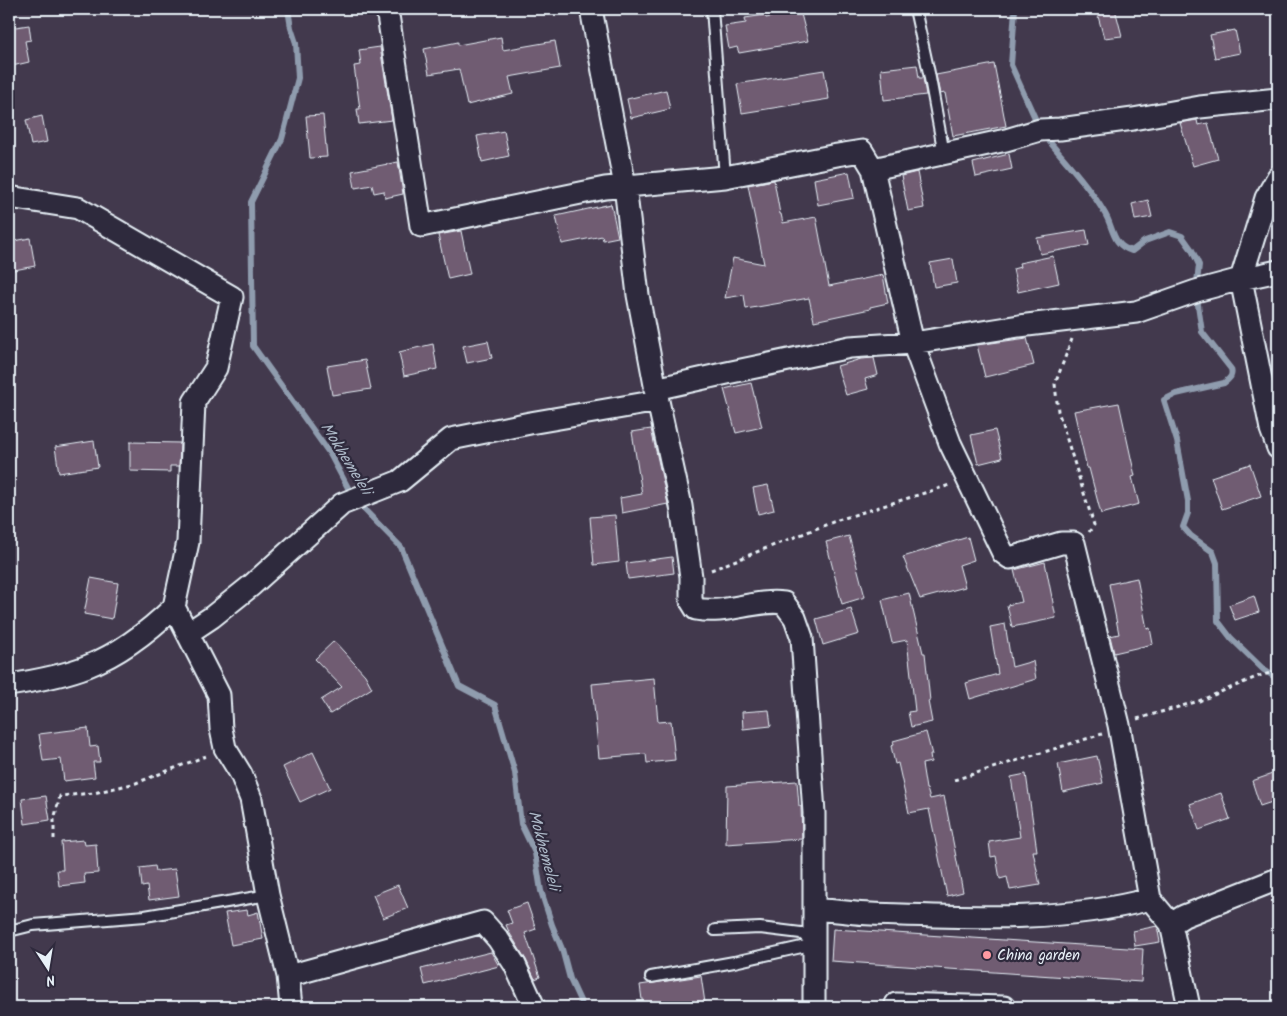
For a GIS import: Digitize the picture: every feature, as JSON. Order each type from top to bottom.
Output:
[{"type":"street","points":[[387,9],[421,226],[605,188],[724,177],[837,154],[862,152],[873,169],[913,343],[950,442],[984,510],[1003,554],[1010,558],[1061,543],[1074,543],[1119,725],[1150,899],[1171,924],[1189,1007]]},
{"type":"street","points":[[591,9],[625,186],[638,295],[681,506],[691,578],[691,601],[696,609],[709,612],[770,601],[784,603],[795,618],[802,638],[813,793],[814,1007]]},
{"type":"street","points":[[873,169],[1006,140],[1040,130],[1124,121],[1200,107],[1278,98]]},
{"type":"street","points":[[1278,177],[1266,198],[1241,279],[1271,430],[1278,448]]},
{"type":"street","points":[[9,197],[78,208],[232,297],[216,368],[194,402],[188,542],[174,607],[152,628],[130,643],[88,666],[36,681],[9,685]]},
{"type":"street","points":[[188,633],[252,586],[342,504],[400,481],[451,439],[657,395],[727,372],[850,347],[913,343],[1019,326],[1136,312],[1196,291],[1241,279],[1278,272]]},
{"type":"street","points":[[174,607],[219,695],[221,729],[225,748],[241,774],[251,799],[268,895],[288,976],[291,1007]]},
{"type":"street","points":[[1171,924],[1184,916],[1278,880]]},
{"type":"street","points":[[815,910],[828,909],[854,914],[950,917],[1061,914],[1124,906],[1150,899]]},
{"type":"street","points":[[288,976],[483,922],[498,939],[515,965],[534,1007]]},
{"type":"street","points":[[896,1007],[896,1004],[1004,1007]]},
{"type":"lane","points":[[712,9],[724,177]]},
{"type":"lane","points":[[914,9],[929,73],[944,154]]},
{"type":"lane","points":[[9,931],[34,925],[145,916],[268,895]]},
{"type":"lane","points":[[715,930],[760,928],[801,933],[815,944]]},
{"type":"lane","points":[[650,976],[734,962],[815,944]]},
{"type":"path","points":[[1074,543],[1090,531],[1094,525],[1058,411],[1055,384],[1079,319]]},
{"type":"path","points":[[691,578],[838,520],[967,479]]},
{"type":"path","points":[[54,839],[54,820],[60,796],[94,792],[136,783],[225,748]]},
{"type":"building","points":[[1096,9],[1115,9],[1122,36],[1104,38]]},
{"type":"building","points":[[800,10],[808,41],[739,53],[737,47],[729,49],[725,26],[746,23],[745,18],[765,15],[766,18]]},
{"type":"building","points":[[29,25],[31,40],[25,41],[29,62],[12,66],[9,28]]},
{"type":"building","points":[[1235,30],[1240,53],[1215,58],[1210,35]]},
{"type":"building","points":[[501,37],[503,50],[555,41],[560,68],[509,77],[513,94],[467,105],[459,69],[429,74],[424,49],[458,42],[458,45]]},
{"type":"building","points":[[380,47],[392,120],[359,124],[357,109],[360,109],[354,66],[361,65],[359,50]]},
{"type":"building","points":[[994,64],[1006,126],[953,136],[945,93],[940,94],[936,75]]},
{"type":"building","points":[[917,65],[919,78],[923,78],[926,95],[884,100],[881,69]]},
{"type":"building","points":[[824,70],[829,99],[742,113],[737,84]]},
{"type":"building","points":[[666,90],[670,109],[631,118],[627,99]]},
{"type":"building","points":[[323,115],[327,157],[310,158],[306,116]]},
{"type":"building","points":[[42,116],[47,142],[31,145],[26,120]]},
{"type":"building","points":[[1197,120],[1198,125],[1208,123],[1218,159],[1193,166],[1180,123]]},
{"type":"building","points":[[504,131],[509,156],[482,162],[477,136]]},
{"type":"building","points":[[1009,154],[1012,169],[976,177],[973,163]]},
{"type":"building","points":[[398,162],[403,194],[385,198],[384,191],[374,193],[372,185],[355,188],[352,171]]},
{"type":"building","points":[[849,172],[854,198],[818,205],[814,179]]},
{"type":"building","points":[[917,172],[924,208],[908,211],[901,176]]},
{"type":"building","points":[[774,180],[783,223],[816,217],[829,286],[883,275],[888,303],[870,307],[870,309],[814,321],[809,298],[746,309],[744,295],[725,298],[733,258],[764,264],[748,185]]},
{"type":"building","points":[[1148,200],[1152,217],[1135,220],[1132,204]]},
{"type":"building","points":[[611,204],[618,237],[603,240],[602,236],[562,244],[556,216]]},
{"type":"building","points":[[1086,230],[1089,245],[1040,254],[1037,238]]},
{"type":"building","points":[[461,231],[470,274],[448,279],[438,235]]},
{"type":"building","points":[[30,238],[35,266],[9,271],[9,242]]},
{"type":"building","points":[[1053,256],[1059,283],[1018,292],[1013,269],[1020,267],[1019,263]]},
{"type":"building","points":[[953,259],[957,283],[934,287],[930,263]]},
{"type":"building","points":[[1027,338],[1034,365],[985,377],[977,345]]},
{"type":"building","points":[[488,341],[492,358],[467,363],[463,346]]},
{"type":"building","points":[[433,344],[437,369],[404,376],[399,352]]},
{"type":"building","points":[[874,358],[878,375],[865,379],[868,389],[846,395],[837,366],[861,359]]},
{"type":"building","points":[[365,360],[371,389],[332,395],[327,366]]},
{"type":"building","points":[[751,383],[762,427],[736,433],[724,389]]},
{"type":"building","points":[[1119,403],[1135,476],[1132,477],[1139,504],[1101,514],[1089,468],[1087,468],[1074,411]]},
{"type":"building","points":[[651,429],[668,504],[622,513],[620,498],[642,494],[632,432]]},
{"type":"building","points":[[995,430],[1002,458],[978,464],[971,435]]},
{"type":"building","points":[[94,441],[98,467],[59,473],[55,447]]},
{"type":"building","points":[[130,442],[180,443],[179,466],[170,466],[170,472],[130,471]]},
{"type":"building","points":[[1250,464],[1261,496],[1222,509],[1211,477]]},
{"type":"building","points":[[768,485],[774,510],[758,514],[753,488]]},
{"type":"building","points":[[615,515],[619,562],[594,565],[590,517]]},
{"type":"building","points":[[849,536],[865,597],[842,604],[826,542]]},
{"type":"building","points":[[968,537],[974,560],[959,565],[965,587],[920,599],[903,557]]},
{"type":"building","points":[[672,557],[674,573],[628,579],[626,563]]},
{"type":"building","points":[[1045,562],[1056,618],[1012,627],[1007,605],[1022,602],[1014,570]]},
{"type":"building","points":[[91,578],[118,583],[112,619],[84,614]]},
{"type":"building","points":[[1137,578],[1147,629],[1150,628],[1153,644],[1114,653],[1110,636],[1119,634],[1109,584]]},
{"type":"building","points":[[909,593],[923,653],[925,653],[930,701],[928,701],[932,722],[911,727],[908,712],[915,711],[907,640],[892,643],[882,600]]},
{"type":"building","points":[[1254,596],[1259,612],[1235,620],[1229,605]]},
{"type":"building","points":[[851,609],[859,634],[823,645],[816,619]]},
{"type":"building","points":[[1005,624],[1012,667],[1033,661],[1036,679],[970,699],[966,683],[998,674],[990,627]]},
{"type":"building","points":[[334,641],[365,675],[372,688],[330,714],[321,700],[342,687],[315,659]]},
{"type":"building","points":[[654,678],[658,722],[671,721],[675,760],[647,763],[646,754],[599,758],[592,684]]},
{"type":"building","points":[[769,710],[771,726],[743,729],[742,712]]},
{"type":"building","points":[[88,728],[90,747],[98,746],[100,762],[93,762],[95,777],[64,781],[61,759],[43,761],[39,734]]},
{"type":"building","points":[[926,732],[932,755],[930,755],[931,762],[922,764],[926,789],[930,799],[944,796],[963,892],[947,896],[929,809],[909,813],[898,763],[895,764],[891,746],[894,745],[893,741]]},
{"type":"building","points":[[313,752],[330,788],[300,802],[283,767]]},
{"type":"building","points":[[1097,756],[1103,783],[1063,792],[1058,764]]},
{"type":"building","points":[[1278,772],[1278,800],[1260,806],[1252,781]]},
{"type":"building","points":[[1026,774],[1037,851],[1033,851],[1040,885],[1010,890],[1007,877],[1000,879],[996,856],[991,857],[989,842],[1020,837],[1011,777]]},
{"type":"building","points":[[797,781],[799,806],[801,806],[802,839],[726,844],[727,786]]},
{"type":"building","points":[[1221,793],[1230,819],[1199,830],[1190,804]]},
{"type":"building","points":[[46,796],[50,820],[25,824],[22,799]]},
{"type":"building","points":[[84,840],[85,845],[96,844],[98,873],[84,874],[85,883],[59,886],[57,870],[63,870],[61,842]]},
{"type":"building","points":[[155,866],[156,871],[175,869],[179,896],[149,900],[147,886],[142,887],[140,868]]},
{"type":"building","points":[[398,885],[408,908],[383,918],[373,895]]},
{"type":"building","points":[[527,903],[536,929],[525,933],[540,977],[535,979],[506,925],[512,923],[507,910]]},
{"type":"building","points":[[247,910],[248,915],[258,912],[263,939],[231,945],[225,913]]},
{"type":"building","points":[[1157,926],[1160,942],[1135,946],[1133,931]]},
{"type":"building","name":"China garden","points":[[833,929],[1143,949],[1141,982],[831,961]]},
{"type":"building","points":[[491,952],[499,966],[425,985],[421,969]]},
{"type":"building","points":[[701,976],[705,1003],[675,1007],[643,1007],[640,985]]},
{"type":"waterway","name":"Mokhemeleli","points":[[288,9],[296,43],[298,78],[282,139],[251,202],[253,346],[330,454],[354,499],[401,547],[459,686],[495,705],[515,773],[521,824],[535,853],[541,891],[562,949],[570,979],[583,1007]]},
{"type":"waterway","points":[[1015,9],[1011,65],[1039,127]]},
{"type":"waterway","points":[[1044,135],[1076,172],[1098,202],[1120,244],[1132,251],[1145,241],[1170,232],[1182,236],[1192,250],[1199,265],[1196,291],[1202,332],[1231,369],[1232,373],[1224,383],[1176,394],[1164,400],[1177,441],[1188,501],[1188,513],[1183,527],[1191,536],[1213,552],[1217,563],[1218,621],[1231,638],[1264,670],[1278,679]]},
{"type":"place","name":"China garden","points":[[987,955]]}]
